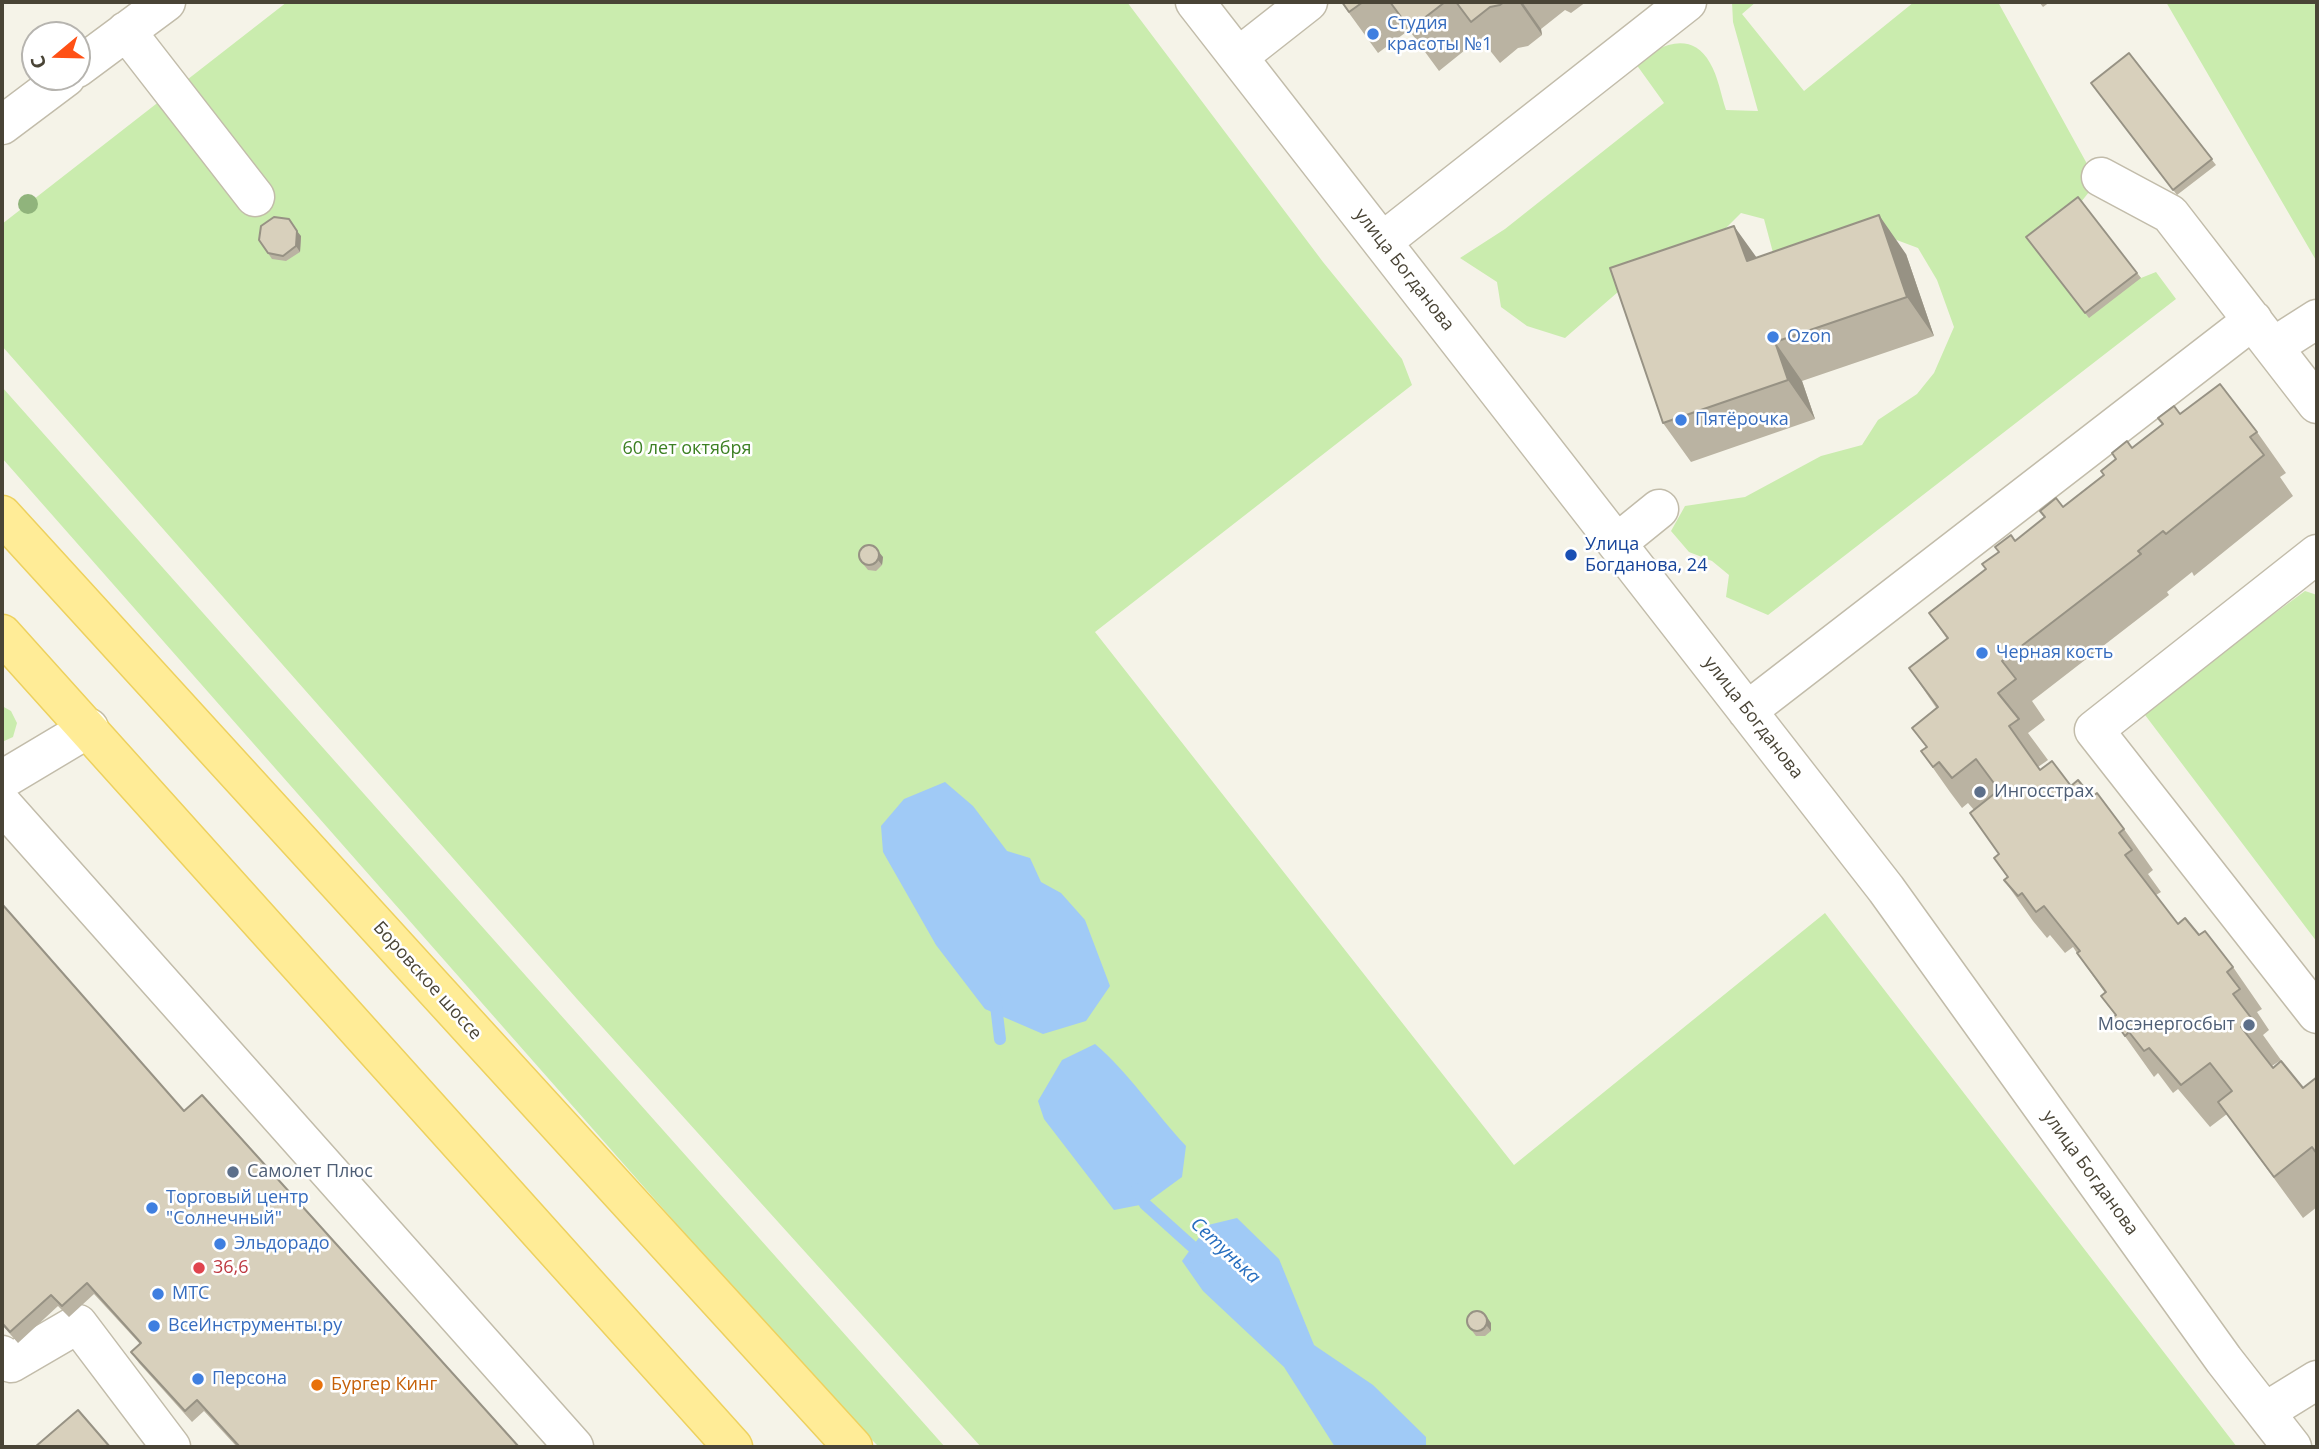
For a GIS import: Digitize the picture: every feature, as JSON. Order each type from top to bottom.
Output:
[{"type":"main road","name":"Боровское шоссе","points":[[2,515],[853,1447]]},
{"type":"main road","points":[[5,644],[89,727],[733,1447]]},
{"type":"street","points":[[91,58],[166,2]]},
{"type":"street","name":"улица Богданова","points":[[1195,2],[1547,458],[1617,543],[1886,889],[2292,1447]]},
{"type":"street","points":[[1238,57],[1308,2]]},
{"type":"street","points":[[1382,242],[1686,2]]},
{"type":"street","points":[[126,32],[255,197]]},
{"type":"street","points":[[2,125],[47,91]]},
{"type":"street","points":[[2101,177],[2170,214],[2317,404]]},
{"type":"street","points":[[1748,711],[2263,333],[2317,319]]},
{"type":"street","points":[[1617,543],[1659,509]]},
{"type":"street","points":[[2317,554],[2094,730],[2317,1014]]},
{"type":"street","points":[[2,780],[89,727]]},
{"type":"street","points":[[2,804],[574,1447]]},
{"type":"street","points":[[2,1356],[11,1363],[78,1324],[172,1447]]},
{"type":"street","points":[[2265,1412],[2317,1380]]},
{"type":"green space","name":"60 лет октября","points":[[287,2],[1127,2],[1323,262],[1402,359],[1412,385],[1095,632],[1514,1165],[1825,913],[2237,1447],[981,1447],[577,999],[2,346],[2,224]]},
{"type":"green space","points":[[1732,2],[1756,2],[1742,14],[1804,91],[1914,2],[1998,2],[2097,182],[2081,202],[2141,278],[2156,272],[2176,299],[1768,615],[1726,597],[1729,575],[1712,561],[1689,552],[1671,531],[1685,506],[1745,497],[1821,456],[1862,445],[1878,420],[1917,394],[1934,373],[1954,327],[1937,280],[1918,248],[1894,239],[1775,260],[1764,219],[1741,213],[1723,231],[1649,265],[1565,338],[1527,326],[1501,307],[1497,282],[1460,258],[1505,229],[1664,103],[1636,64],[1664,46],[1684,43],[1703,53],[1713,68],[1726,110],[1758,111],[1733,22]]},
{"type":"green space","points":[[2166,2],[2317,2],[2317,262]]},
{"type":"green space","points":[[2,387],[945,1447],[879,1447],[828,1396],[2,458]]},
{"type":"green space","points":[[2305,591],[2317,595],[2317,942],[2142,711]]},
{"type":"green space","points":[[2,706],[11,711],[17,723],[13,737],[2,742]]},
{"type":"water","points":[[945,782],[973,806],[1007,851],[1030,858],[1041,882],[1061,893],[1085,920],[1110,986],[1086,1021],[1043,1034],[985,1009],[936,945],[883,852],[881,826],[904,799]]},
{"type":"water","points":[[1095,1044],[1186,1146],[1182,1177],[1145,1204],[1114,1210],[1044,1119],[1038,1101],[1062,1060]]},
{"type":"water","points":[[1237,1218],[1279,1259],[1314,1345],[1373,1385],[1426,1437],[1426,1447],[1335,1447],[1284,1367],[1203,1291],[1182,1261],[1208,1225]]},
{"type":"building","points":[[1342,2],[1363,2],[1349,12]]},
{"type":"building","points":[[1390,2],[1445,2],[1410,29]]},
{"type":"building","points":[[1456,2],[1504,2],[1490,7],[1471,22]]},
{"type":"building","points":[[2129,53],[2212,159],[2173,190],[2091,83]]},
{"type":"building","points":[[2078,197],[2137,273],[2085,313],[2026,237]]},
{"type":"building","points":[[1879,215],[1907,297],[1775,342],[1788,380],[1663,423],[1610,268],[1734,226],[1747,261]]},
{"type":"building","points":[[274,217],[289,219],[297,231],[296,246],[283,256],[268,253],[259,240],[261,226]]},
{"type":"building","points":[[2220,384],[2257,432],[2250,437],[2264,455],[2166,534],[2163,531],[2138,551],[2141,554],[2002,661],[2016,679],[1998,693],[2019,719],[2009,726],[2040,770],[2052,761],[2071,786],[2078,780],[2092,797],[2097,793],[2124,829],[2119,833],[2132,850],[2125,855],[2178,924],[2185,918],[2199,935],[2205,931],[2233,967],[2227,972],[2240,989],[2233,994],[2252,1019],[2241,1027],[2273,1068],[2281,1061],[2303,1088],[2317,1077],[2317,1154],[2312,1147],[2274,1177],[2218,1102],[2232,1091],[2210,1063],[2181,1085],[2149,1048],[2144,1051],[2129,1032],[2125,1036],[2112,1018],[2116,1015],[2101,996],[2106,992],[2077,953],[2080,951],[2044,906],[2036,912],[2022,893],[2018,896],[2004,880],[2008,877],[1994,858],[1999,854],[1970,813],[1999,790],[1976,759],[1952,778],[1939,762],[1933,767],[1921,751],[1927,747],[1912,728],[1938,707],[1909,668],[1948,638],[1929,613],[1986,569],[1982,564],[1999,552],[1995,547],[2011,535],[2015,541],[2045,517],[2040,511],[2056,498],[2063,507],[2104,475],[2101,471],[2116,459],[2112,453],[2127,441],[2132,448],[2163,424],[2158,418],[2174,406],[2180,414]]},
{"type":"building","points":[[869,545],[876,548],[879,555],[876,562],[869,565],[862,562],[859,555],[862,548]]},
{"type":"building","name":"Торговый центр \"Солнечный\"","points":[[2,904],[184,1111],[202,1095],[519,1447],[237,1447],[239,1446],[197,1400],[185,1411],[131,1352],[141,1343],[87,1283],[62,1306],[51,1295],[10,1332],[2,1323]]},
{"type":"building","points":[[1477,1311],[1484,1314],[1487,1321],[1484,1328],[1477,1331],[1470,1328],[1467,1321],[1470,1314]]},
{"type":"building","points":[[78,1410],[110,1447],[35,1447]]},
{"type":"waterway","name":"Сетунька","points":[[995,997],[1000,1039]]},
{"type":"waterway","name":"Сетунька","points":[[1137,1189],[1145,1204],[1205,1258]]},
{"type":"place","name":"Студия красоты №1","points":[[1373,34]]},
{"type":"place","name":"Ozon","points":[[1773,337]]},
{"type":"place","name":"Пятёрочка","points":[[1681,420]]},
{"type":"place","name":"Улица Богданова, 24","points":[[1571,555]]},
{"type":"place","name":"Черная кость","points":[[1982,653]]},
{"type":"place","name":"Ингосстрах","points":[[1980,792]]},
{"type":"place","name":"Мосэнергосбыт","points":[[2249,1025]]},
{"type":"place","name":"Самолет Плюс","points":[[233,1172]]},
{"type":"place","name":"Торговый центр \"Солнечный\"","points":[[152,1208]]},
{"type":"place","name":"Эльдорадо","points":[[220,1244]]},
{"type":"place","name":"36,6","points":[[199,1268]]},
{"type":"place","name":"МТС","points":[[158,1294]]},
{"type":"place","name":"ВсеИнструменты.ру","points":[[154,1326]]},
{"type":"place","name":"Персона","points":[[198,1379]]},
{"type":"place","name":"Бургер Кинг","points":[[317,1385]]}]
